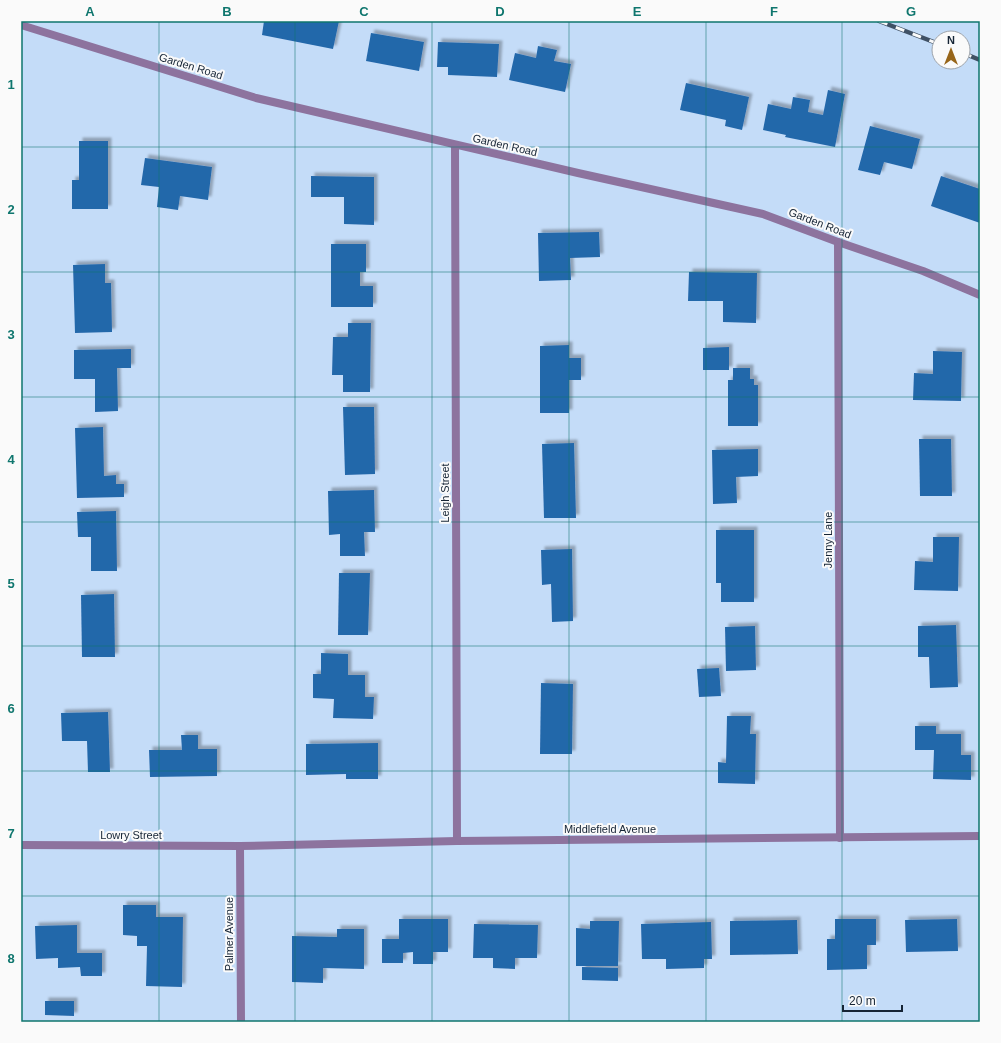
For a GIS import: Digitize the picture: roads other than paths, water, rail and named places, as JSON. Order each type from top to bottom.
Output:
[{"type":"street","name":"Garden Road","points":[[21,25],[256,98],[455,145],[763,214],[838,242],[923,271],[980,294]]},
{"type":"street","name":"Leigh Street","points":[[455,145],[457,841]]},
{"type":"street","name":"Jenny Lane","points":[[838,242],[840,838]]},
{"type":"street","name":"Middlefield Avenue","points":[[240,846],[457,841],[980,836]]},
{"type":"street","name":"Lowry Street","points":[[21,845],[240,846]]},
{"type":"street","name":"Palmer Avenue","points":[[240,846],[241,1022]]},
{"type":"railway","points":[[879,21],[931,41]]},
{"type":"railway","points":[[971,56],[980,60]]}]
